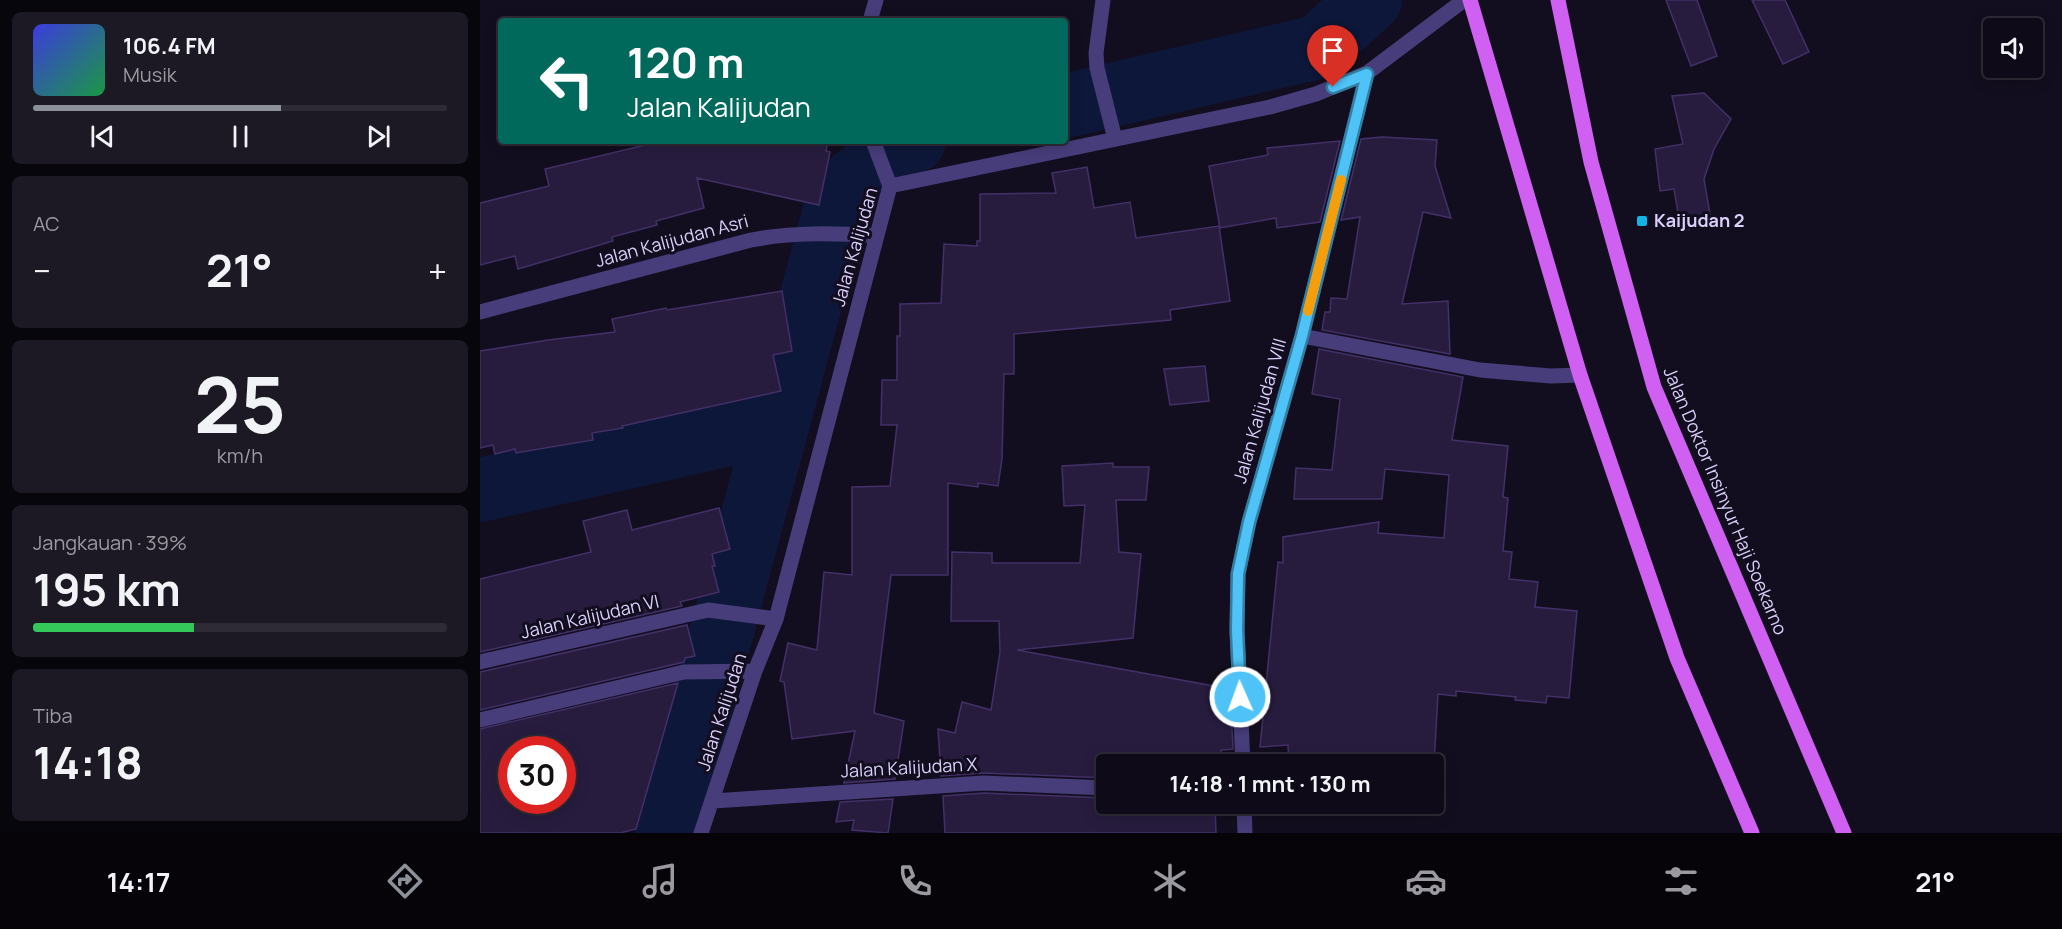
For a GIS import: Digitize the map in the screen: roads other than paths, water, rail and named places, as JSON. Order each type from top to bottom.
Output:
[{"type":"main road","points":[[1470,0],[1580,375],[1677,657],[1752,833]]},
{"type":"main road","name":"Jalan Doktor Insinyur Haji Soekarno","points":[[1558,0],[1591,162],[1654,387],[1844,833]]},
{"type":"street","points":[[871,18],[876,0]]},
{"type":"street","points":[[1103,0],[1096,52],[1115,139]]},
{"type":"street","name":"Jalan Kalijudan","points":[[701,833],[755,671],[776,619],[890,186],[1270,107],[1316,94],[1367,74],[1464,0]]},
{"type":"street","name":"Jalan Kalijudan VIII","points":[[1243,754],[1237,630],[1238,574],[1249,522],[1302,336],[1367,74]]},
{"type":"street","points":[[874,144],[890,186]]},
{"type":"street","name":"Jalan Kalijudan Asri","points":[[480,312],[777,235],[877,236]]},
{"type":"street","points":[[1302,336],[1480,370],[1551,376],[1580,375]]},
{"type":"street","name":"Jalan Kalijudan VI","points":[[480,662],[708,610],[776,619]]},
{"type":"street","points":[[480,720],[684,672],[755,671]]},
{"type":"street","name":"Jalan Kalijudan X","points":[[713,801],[984,783],[1096,788]]},
{"type":"street","points":[[1244,814],[1245,833]]},
{"type":"waterway","points":[[1068,105],[1318,47],[1370,0]]},
{"type":"waterway","points":[[480,490],[778,423],[840,191],[901,144]]},
{"type":"waterway","points":[[666,833],[778,423]]},
{"type":"place","name":"Kaijudan 2","points":[[1642,221]]}]
